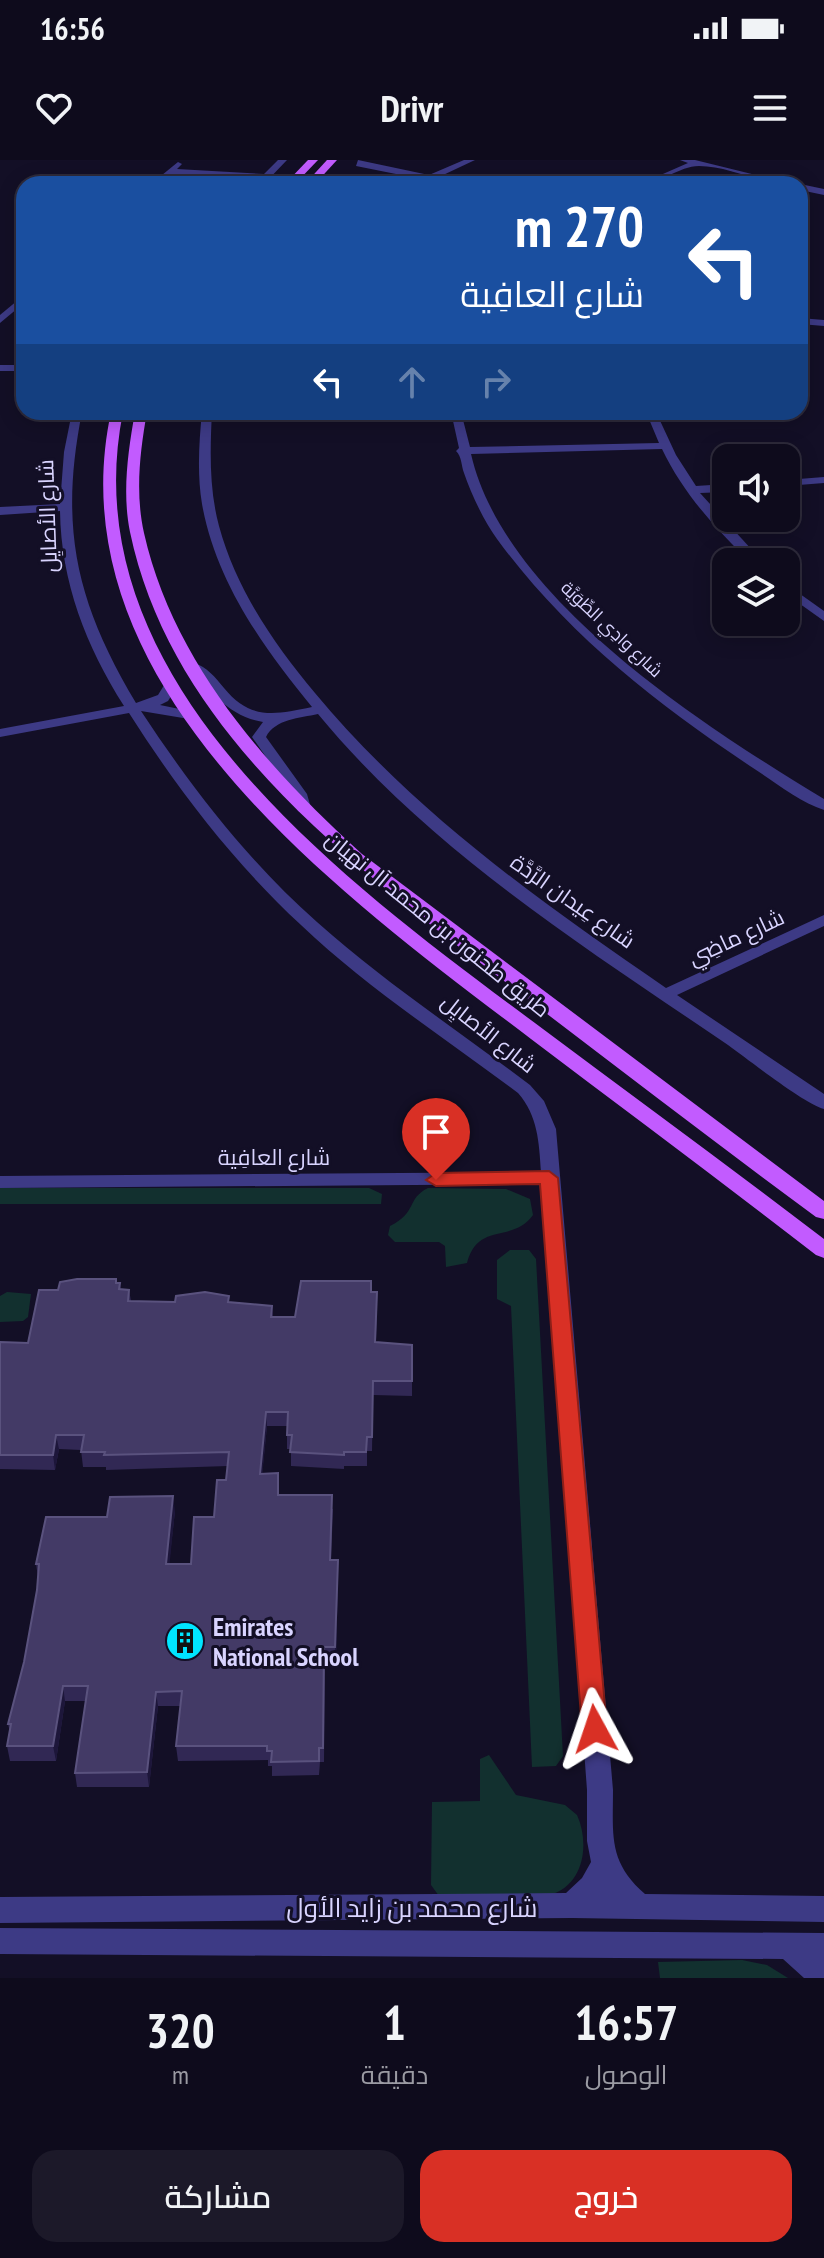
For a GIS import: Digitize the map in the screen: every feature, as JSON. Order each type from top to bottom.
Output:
[{"type":"main road","points":[[298,176],[313,160]]},
{"type":"main road","points":[[317,176],[332,160]]},
{"type":"main road","name":"طريق طحنون بن محمد آل نهيان","points":[[115,420],[107,464],[115,562],[138,623],[171,685],[189,715],[252,795],[361,899],[824,1250]]},
{"type":"main road","name":"طريق طحنون بن محمد آل نهيان","points":[[140,420],[133,463],[138,534],[155,592],[194,667],[242,737],[303,808],[381,878],[824,1212]]},
{"type":"street","points":[[165,176],[184,160]]},
{"type":"street","points":[[266,176],[283,160]]},
{"type":"street","points":[[362,160],[359,163],[365,166],[418,176]]},
{"type":"street","points":[[434,176],[471,160]]},
{"type":"street","points":[[684,160],[753,176]]},
{"type":"street","points":[[664,176],[697,163]]},
{"type":"street","points":[[171,171],[222,176]]},
{"type":"street","name":"شارع الأصايِل","points":[[75,420],[67,453],[66,507],[71,573],[82,611],[102,658],[207,813],[281,897],[335,945],[535,1101],[547,1129],[603,1866]]},
{"type":"street","name":"شارع عِيدان الرَّدَّة","points":[[207,420],[205,471],[215,530],[244,602],[265,639],[318,710],[403,796],[455,841],[666,994],[824,1103]]},
{"type":"street","name":"شارع وادِي الطِّوَيَّة","points":[[457,420],[462,451],[476,493],[503,538],[575,623],[690,721],[824,805]]},
{"type":"street","points":[[654,420],[663,446],[691,490],[744,548]]},
{"type":"street","points":[[462,451],[663,446]]},
{"type":"street","points":[[800,482],[824,480]]},
{"type":"street","points":[[691,490],[712,489]]},
{"type":"street","points":[[0,511],[66,507]]},
{"type":"street","points":[[800,599],[824,617]]},
{"type":"street","points":[[194,667],[208,676],[240,711],[263,717],[318,710]]},
{"type":"street","points":[[0,733],[138,708],[163,698],[171,685]]},
{"type":"street","points":[[138,708],[172,709],[189,715]]},
{"type":"street","points":[[287,716],[268,723],[259,737],[299,794],[303,808]]},
{"type":"street","name":"شارع ماضِي","points":[[666,994],[824,920]]},
{"type":"street","name":"شارع العافِية","points":[[0,1182],[549,1178]]},
{"type":"street","points":[[572,1905],[591,1887],[603,1866],[617,1887],[640,1906]]},
{"type":"street","name":"شارع محمد بن زايد الأول","points":[[0,1910],[572,1905],[824,1909]]},
{"type":"street","name":"شارع محمد بن زايد الأول","points":[[0,1941],[824,1946]]},
{"type":"street","points":[[789,1946],[824,1978]]},
{"type":"green space","points":[[0,1188],[369,1188],[382,1194],[381,1204],[0,1204]]},
{"type":"green space","points":[[428,1188],[506,1189],[530,1199],[533,1215],[515,1229],[479,1242],[467,1263],[446,1267],[445,1246],[439,1242],[395,1242],[388,1235],[390,1226],[405,1216],[421,1192]]},
{"type":"green space","points":[[510,1250],[529,1250],[536,1259],[563,1756],[556,1766],[532,1767],[511,1306],[497,1299],[497,1260]]},
{"type":"green space","points":[[7,1292],[31,1294],[28,1317],[23,1321],[0,1322],[0,1296]]},
{"type":"green space","points":[[489,1755],[516,1795],[565,1805],[577,1815],[583,1838],[581,1862],[577,1873],[561,1890],[550,1895],[439,1896],[431,1885],[432,1802],[480,1801],[480,1759]]},
{"type":"green space","points":[[742,1960],[767,1965],[788,1978],[660,1978],[658,1962]]},
{"type":"building","points":[[116,1279],[116,1283],[120,1283],[119,1289],[129,1290],[128,1301],[175,1302],[176,1296],[205,1292],[229,1296],[228,1302],[272,1306],[271,1317],[295,1317],[301,1281],[371,1281],[371,1292],[377,1292],[375,1342],[412,1345],[412,1381],[373,1381],[372,1437],[367,1437],[366,1452],[344,1452],[344,1455],[290,1452],[292,1435],[287,1435],[288,1412],[266,1412],[260,1474],[278,1473],[278,1495],[332,1495],[330,1560],[338,1560],[335,1647],[324,1647],[323,1748],[319,1748],[319,1761],[271,1762],[272,1751],[267,1751],[267,1746],[176,1746],[182,1691],[156,1692],[147,1772],[75,1773],[88,1686],[63,1686],[53,1746],[7,1746],[11,1724],[8,1724],[24,1662],[37,1590],[39,1564],[36,1564],[46,1517],[107,1517],[110,1497],[173,1496],[166,1564],[191,1564],[194,1517],[214,1517],[217,1480],[226,1480],[229,1452],[104,1455],[105,1452],[81,1452],[84,1435],[56,1435],[53,1455],[0,1455],[0,1342],[28,1343],[39,1290],[58,1290],[60,1282]]},
{"type":"place","name":"Emirates National School","points":[[185,1641]]},
{"type":"route","points":[[436,1180],[549,1178],[595,1729]]}]
